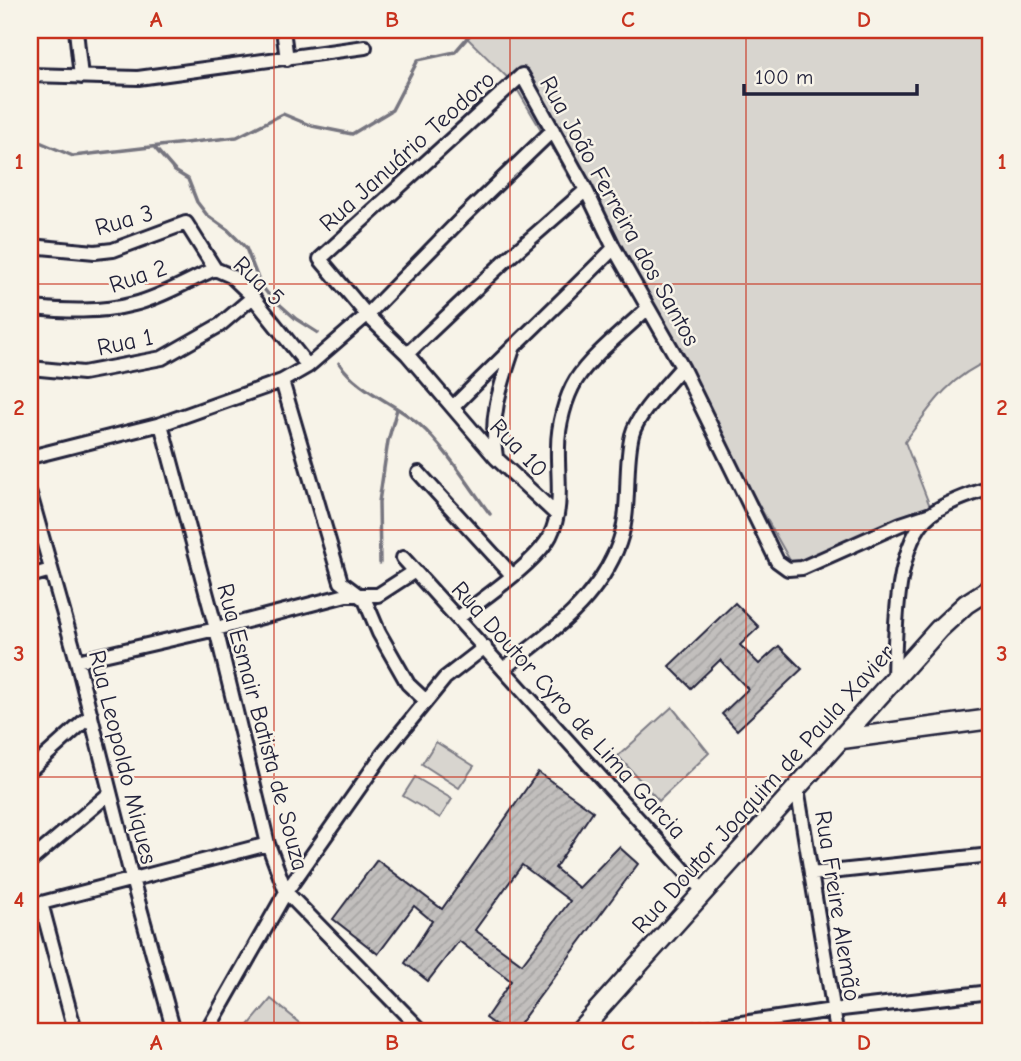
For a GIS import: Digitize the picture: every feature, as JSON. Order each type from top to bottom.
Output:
[{"type":"main road","name":"Rua Doutor Joaquim de Paula Xavier","points":[[579,1031],[939,629],[966,604],[991,588]]},
{"type":"main road","points":[[842,738],[991,719]]},
{"type":"main road","points":[[595,1013],[601,1031]]},
{"type":"street","points":[[76,30],[80,77]]},
{"type":"street","points":[[283,30],[287,59]]},
{"type":"street","points":[[30,75],[138,78],[365,47]]},
{"type":"street","name":"Rua João Ferreira dos Santos","points":[[522,75],[586,190],[614,248],[682,367],[776,561],[788,569],[802,568],[901,524],[931,514]]},
{"type":"street","name":"Rua Januário Teodoro","points":[[320,259],[522,75]]},
{"type":"street","points":[[30,457],[161,424],[282,381],[308,366],[367,315],[553,130]]},
{"type":"street","points":[[407,354],[505,261],[586,190]]},
{"type":"street","name":"Rua 3","points":[[30,246],[95,252],[113,250],[186,223]]},
{"type":"street","name":"Rua 5","points":[[186,223],[215,269],[231,276],[253,297],[308,366]]},
{"type":"street","points":[[453,407],[614,248]]},
{"type":"street","name":"Rua 10","points":[[320,259],[367,315],[407,354],[496,458],[557,515]]},
{"type":"street","name":"Rua 2","points":[[30,309],[104,310],[136,304],[215,269]]},
{"type":"street","name":"Rua 1","points":[[30,368],[83,373],[162,358],[220,325],[253,297]]},
{"type":"street","points":[[458,618],[534,557],[549,538],[560,499],[558,444],[565,407],[576,380],[648,308]]},
{"type":"street","points":[[496,458],[492,434],[498,392],[516,342]]},
{"type":"street","points":[[503,669],[561,624],[596,589],[617,550],[625,521],[632,434],[645,412],[682,367]]},
{"type":"street","points":[[282,381],[341,582],[365,600],[379,633],[408,684],[426,701]]},
{"type":"street","name":"Rua Esmair Batista de Souza","points":[[161,424],[216,629],[268,844],[286,892],[422,1031]]},
{"type":"street","points":[[419,473],[512,575]]},
{"type":"street","points":[[894,681],[897,605],[903,573],[918,530],[931,514],[991,488]]},
{"type":"street","name":"Rua Leopoldo Miques","points":[[30,494],[77,661],[174,1031]]},
{"type":"street","name":"Rua Doutor Cyro de Lima Garcia","points":[[402,558],[703,891]]},
{"type":"street","points":[[30,576],[51,570]]},
{"type":"street","points":[[77,661],[346,595],[378,595],[415,571]]},
{"type":"street","points":[[207,1031],[286,892],[383,754],[445,678],[485,647]]},
{"type":"street","points":[[30,770],[91,715]]},
{"type":"street","name":"Rua Freire Alemão","points":[[797,788],[837,1031]]},
{"type":"street","points":[[30,861],[110,793]]},
{"type":"street","points":[[75,1031],[36,904],[268,844]]},
{"type":"street","points":[[811,874],[991,855]]},
{"type":"street","points":[[687,1031],[833,1010],[991,992]]},
{"type":"shaded area","points":[[459,30],[991,30],[991,360],[952,384],[932,405],[905,442],[931,509],[792,564],[684,372],[514,84]]},
{"type":"shaded area","points":[[672,707],[709,753],[659,801],[618,756]]},
{"type":"shaded area","points":[[436,742],[474,766],[459,788],[422,764]]},
{"type":"shaded area","points":[[415,777],[452,799],[440,818],[403,796]]},
{"type":"shaded area","points":[[271,999],[310,1031],[244,1031]]},
{"type":"building","points":[[735,603],[759,627],[740,645],[759,664],[779,646],[802,669],[737,730],[722,714],[748,689],[720,660],[691,688],[669,666]]},
{"type":"building","points":[[538,772],[593,811],[555,868],[579,888],[619,847],[638,864],[514,1031],[504,1031],[486,1018],[511,981],[459,941],[428,981],[405,963],[432,921],[414,906],[378,954],[333,919],[377,860],[442,909]],"holes":[[[522,865],[570,901],[522,964],[475,930]]]},
{"type":"waterway","points":[[30,138],[73,156],[237,137],[283,114],[312,126],[352,134],[392,110],[418,60],[455,52],[474,30]]},
{"type":"waterway","points":[[155,148],[175,171],[188,179],[197,202],[207,215],[228,230],[246,248],[260,284],[268,294],[296,319],[318,333]]},
{"type":"waterway","points":[[339,363],[356,382],[420,425],[448,455],[490,514]]},
{"type":"waterway","points":[[380,563],[379,502],[388,441],[397,409]]}]
